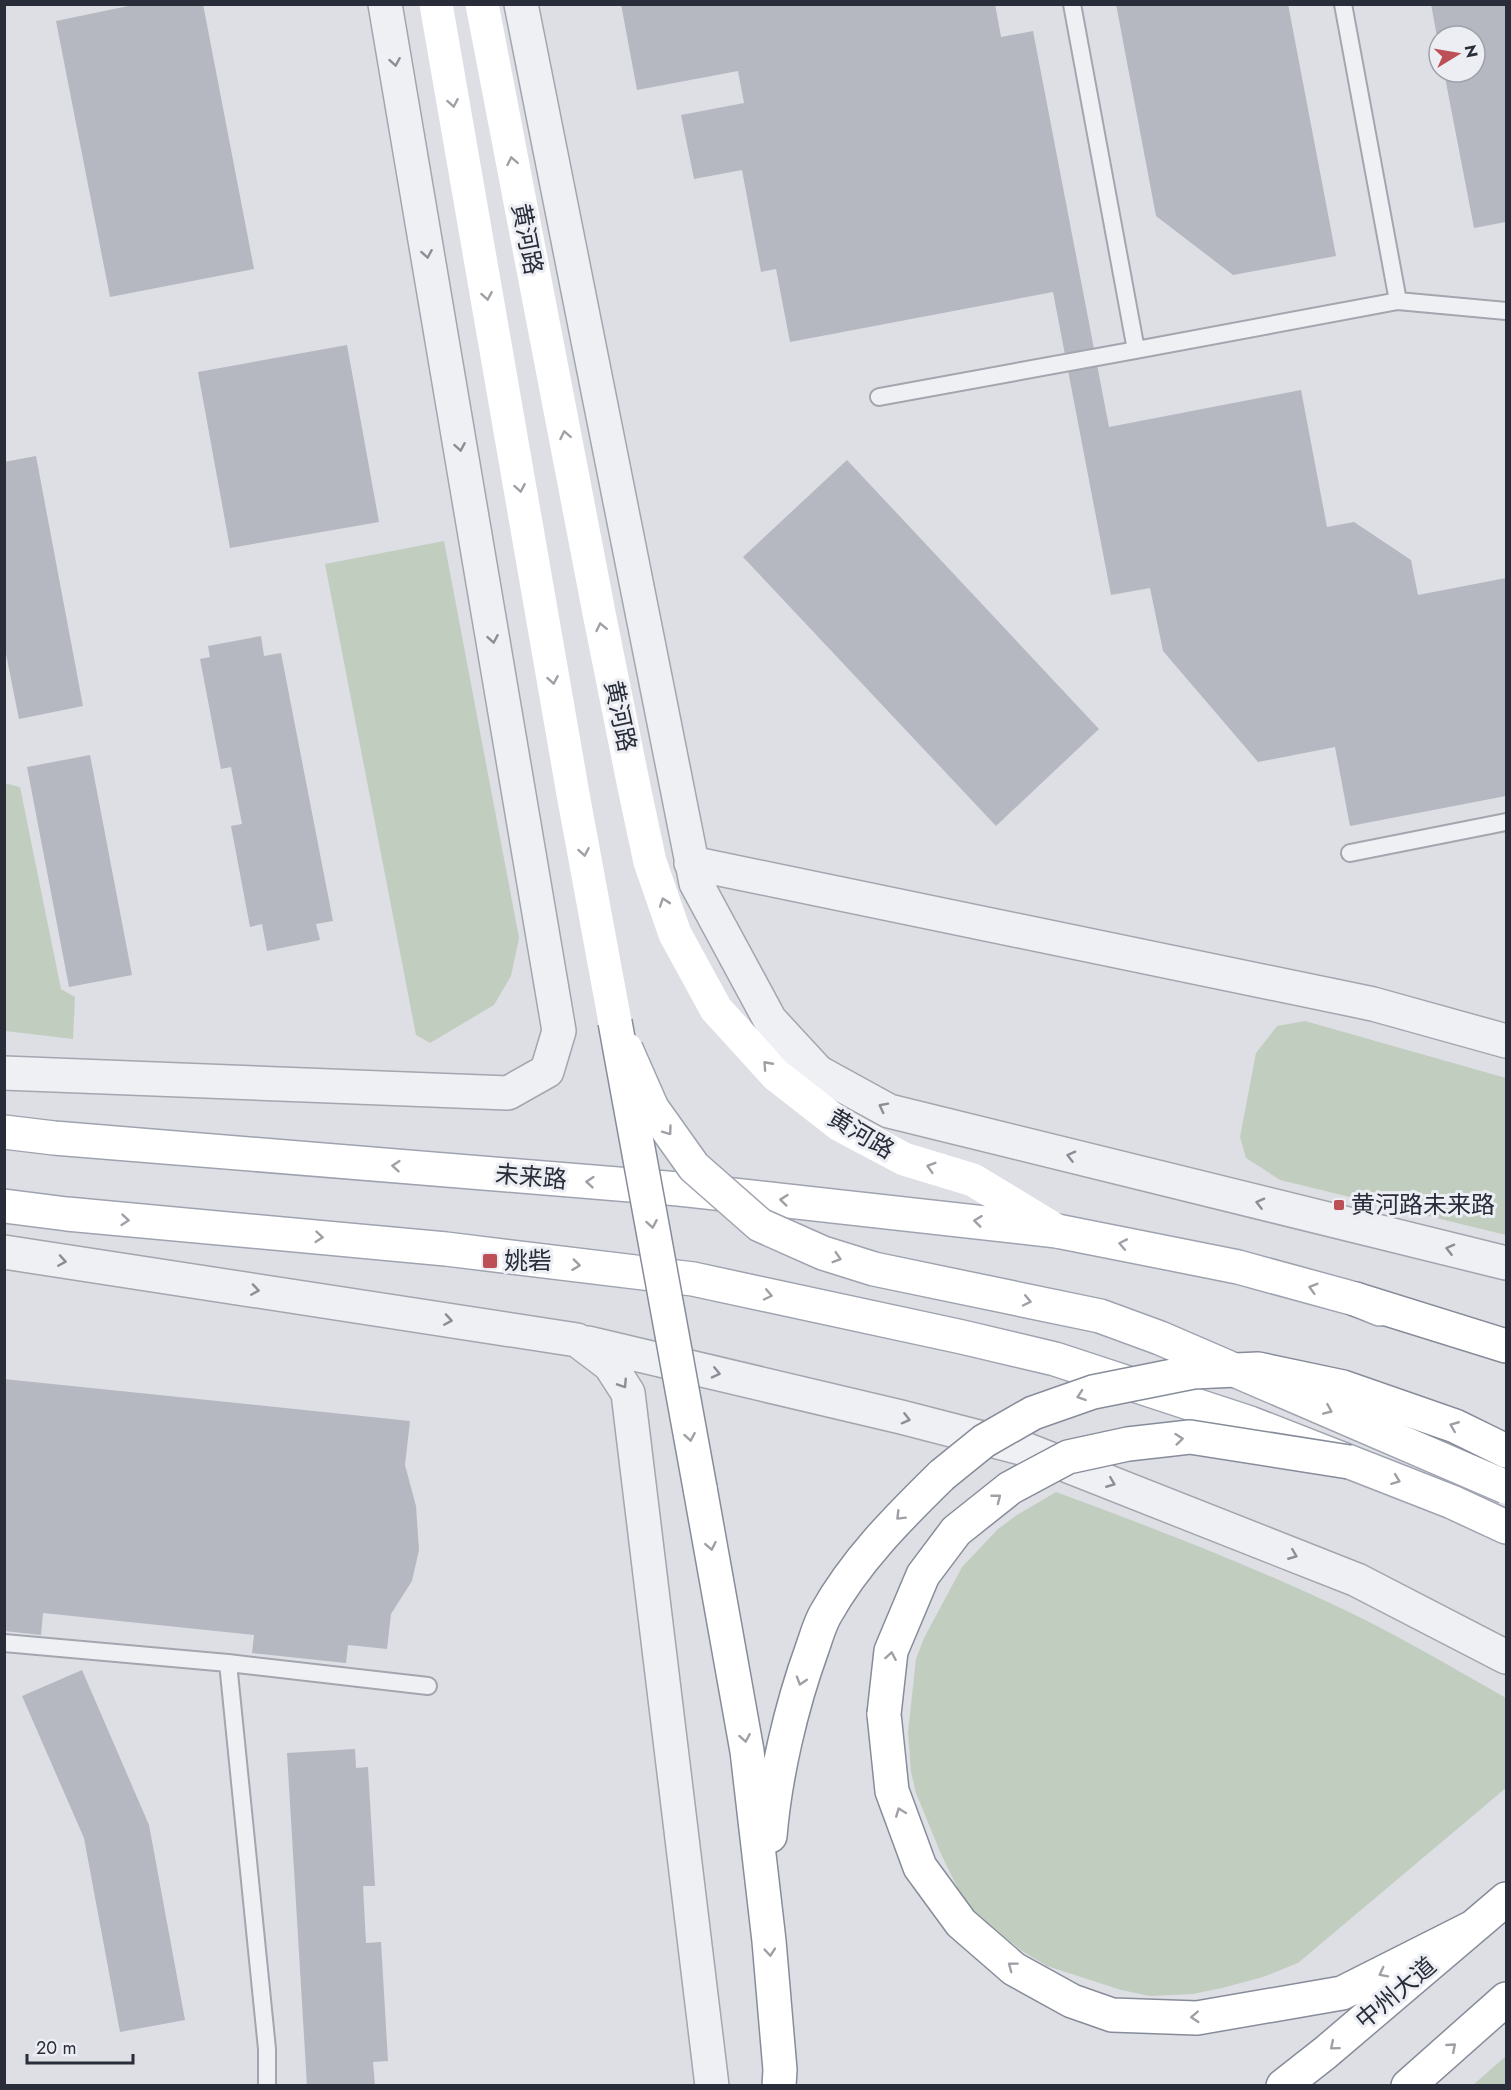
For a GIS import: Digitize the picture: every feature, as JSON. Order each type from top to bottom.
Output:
[{"type":"main road","name":"黄河路","points":[[436,4],[573,794],[615,1022]]},
{"type":"main road","name":"黄河路","points":[[482,4],[597,607],[634,787],[650,862],[675,934],[716,1009],[776,1075],[840,1125],[904,1159],[973,1180],[1057,1231]]},
{"type":"main road","points":[[615,1022],[652,1108],[694,1167],[760,1225],[823,1253],[874,1269],[1101,1316],[1160,1338],[1506,1487]]},
{"type":"main road","points":[[615,1022],[747,1751],[764,1901],[779,2058],[779,2085]]},
{"type":"main road","name":"未来路","points":[[4,1132],[679,1189],[1057,1231],[1238,1267],[1355,1299]]},
{"type":"main road","points":[[4,1206],[67,1214],[446,1249],[693,1279],[1055,1359],[1250,1423],[1452,1502],[1506,1527]]},
{"type":"main road","points":[[1355,1299],[1506,1346]]},
{"type":"main road","points":[[1355,1299],[1506,1357]]},
{"type":"main road","points":[[764,1901],[773,1802],[800,1682],[824,1617],[855,1568],[888,1528],[942,1475],[984,1441],[1033,1413],[1093,1392],[1193,1372],[1258,1369],[1343,1387],[1455,1426],[1506,1451]]},
{"type":"main road","points":[[1349,1462],[1190,1437],[1128,1443],[1068,1457],[1010,1488],[956,1531],[923,1575],[891,1650],[884,1714],[892,1791],[920,1866],[961,1923],[1014,1969],[1072,2001],[1112,2015],[1197,2018],[1342,1993],[1473,1927]]},
{"type":"main road","name":"中州大道","points":[[1283,2085],[1325,2053],[1506,1899]]},
{"type":"main road","points":[[1408,2085],[1506,1999]]},
{"type":"street","points":[[4,1073],[508,1092],[547,1071],[559,1030],[385,4]]},
{"type":"street","points":[[521,4],[696,883],[770,1020],[818,1072],[889,1111],[1506,1263]]},
{"type":"street","points":[[692,863],[1373,1004],[1506,1041]]},
{"type":"street","points":[[4,1252],[577,1340],[1025,1449],[1357,1580],[1506,1657]]},
{"type":"street","points":[[577,1340],[610,1365],[628,1393],[712,2085]]},
{"type":"lane","points":[[1072,4],[1136,350]]},
{"type":"lane","points":[[1343,4],[1398,301]]},
{"type":"lane","points":[[879,397],[1398,301],[1506,311]]},
{"type":"lane","points":[[1350,853],[1506,822]]},
{"type":"lane","points":[[4,1643],[228,1663],[428,1686]]},
{"type":"lane","points":[[228,1663],[267,2049],[267,2085]]},
{"type":"green space","points":[[444,541],[519,938],[511,976],[494,1005],[430,1043],[416,1035],[325,564]]},
{"type":"green space","points":[[4,785],[20,787],[61,989],[75,997],[73,1039],[5,1031]]},
{"type":"green space","points":[[1305,1021],[1506,1078],[1506,1235],[1280,1180],[1246,1158],[1240,1137],[1256,1053],[1277,1026]]},
{"type":"green space","points":[[1056,1492],[1194,1544],[1330,1603],[1397,1637],[1506,1698],[1506,1788],[1298,1963],[1263,1977],[1193,1994],[1150,1996],[1121,1990],[1047,1966],[1022,1951],[976,1914],[963,1899],[941,1854],[916,1793],[911,1772],[908,1732],[916,1659],[924,1638],[962,1567],[998,1529]]},
{"type":"green space","points":[[1506,2056],[1506,2085],[1473,2085]]},
{"type":"building","points":[[138,4],[203,4],[254,269],[110,297],[56,21]]},
{"type":"building","points":[[621,4],[995,4],[1001,37],[1033,31],[1109,427],[1301,390],[1327,527],[1354,522],[1411,560],[1418,595],[1506,578],[1506,796],[1350,826],[1335,747],[1258,762],[1163,651],[1150,588],[1111,595],[1053,292],[790,342],[776,269],[761,272],[742,170],[694,179],[681,115],[744,103],[738,71],[637,90]]},
{"type":"building","points":[[1116,4],[1288,4],[1336,256],[1233,275],[1156,216]]},
{"type":"building","points":[[1431,4],[1506,4],[1506,222],[1474,228],[1446,84],[1487,84],[1487,24],[1435,24]]},
{"type":"building","points":[[347,345],[379,522],[230,548],[198,372]]},
{"type":"building","points":[[36,456],[83,706],[19,719],[4,644],[4,462]]},
{"type":"building","points":[[847,460],[1099,729],[996,826],[743,557]]},
{"type":"building","points":[[261,636],[264,656],[281,653],[333,921],[316,924],[320,940],[267,951],[262,924],[250,927],[231,826],[242,824],[231,767],[221,769],[200,659],[210,657],[208,646]]},
{"type":"building","points":[[90,755],[132,975],[69,987],[27,767]]},
{"type":"building","points":[[4,1379],[410,1421],[405,1465],[416,1506],[419,1550],[412,1581],[391,1614],[387,1649],[348,1645],[346,1663],[252,1653],[254,1635],[43,1613],[41,1635],[4,1631]]},
{"type":"building","points":[[82,1670],[149,1825],[185,2020],[120,2032],[84,1838],[22,1696]]},
{"type":"building","points":[[355,1749],[356,1768],[368,1767],[375,1886],[363,1886],[366,1943],[381,1942],[388,2061],[373,2062],[375,2086],[307,2086],[287,1753]]},
{"type":"place","name":"黄河路未来路","points":[[1339,1205]]},
{"type":"place","name":"姚砦","points":[[490,1261]]}]
